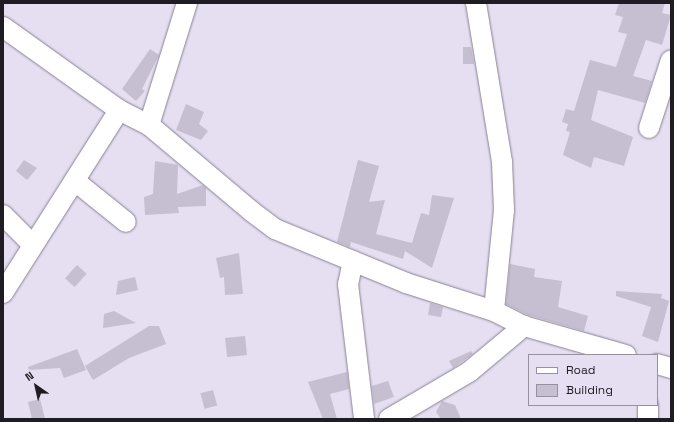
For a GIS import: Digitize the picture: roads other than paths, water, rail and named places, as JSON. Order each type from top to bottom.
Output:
[{"type":"street","points":[[149,125],[186,3]]},
{"type":"street","points":[[476,3],[502,162],[504,210],[494,311]]},
{"type":"street","points":[[3,27],[119,110],[149,125],[275,229],[406,283],[494,311],[524,326],[622,354]]},
{"type":"street","points":[[649,128],[671,60]]},
{"type":"street","points":[[3,293],[119,110]]},
{"type":"street","points":[[75,181],[126,222]]},
{"type":"street","points":[[3,215],[33,245]]},
{"type":"street","points":[[353,261],[348,292],[364,419]]},
{"type":"street","points":[[400,416],[469,372],[524,326]]},
{"type":"street","points":[[658,364],[671,368]]},
{"type":"street","points":[[648,406],[648,419]]}]
